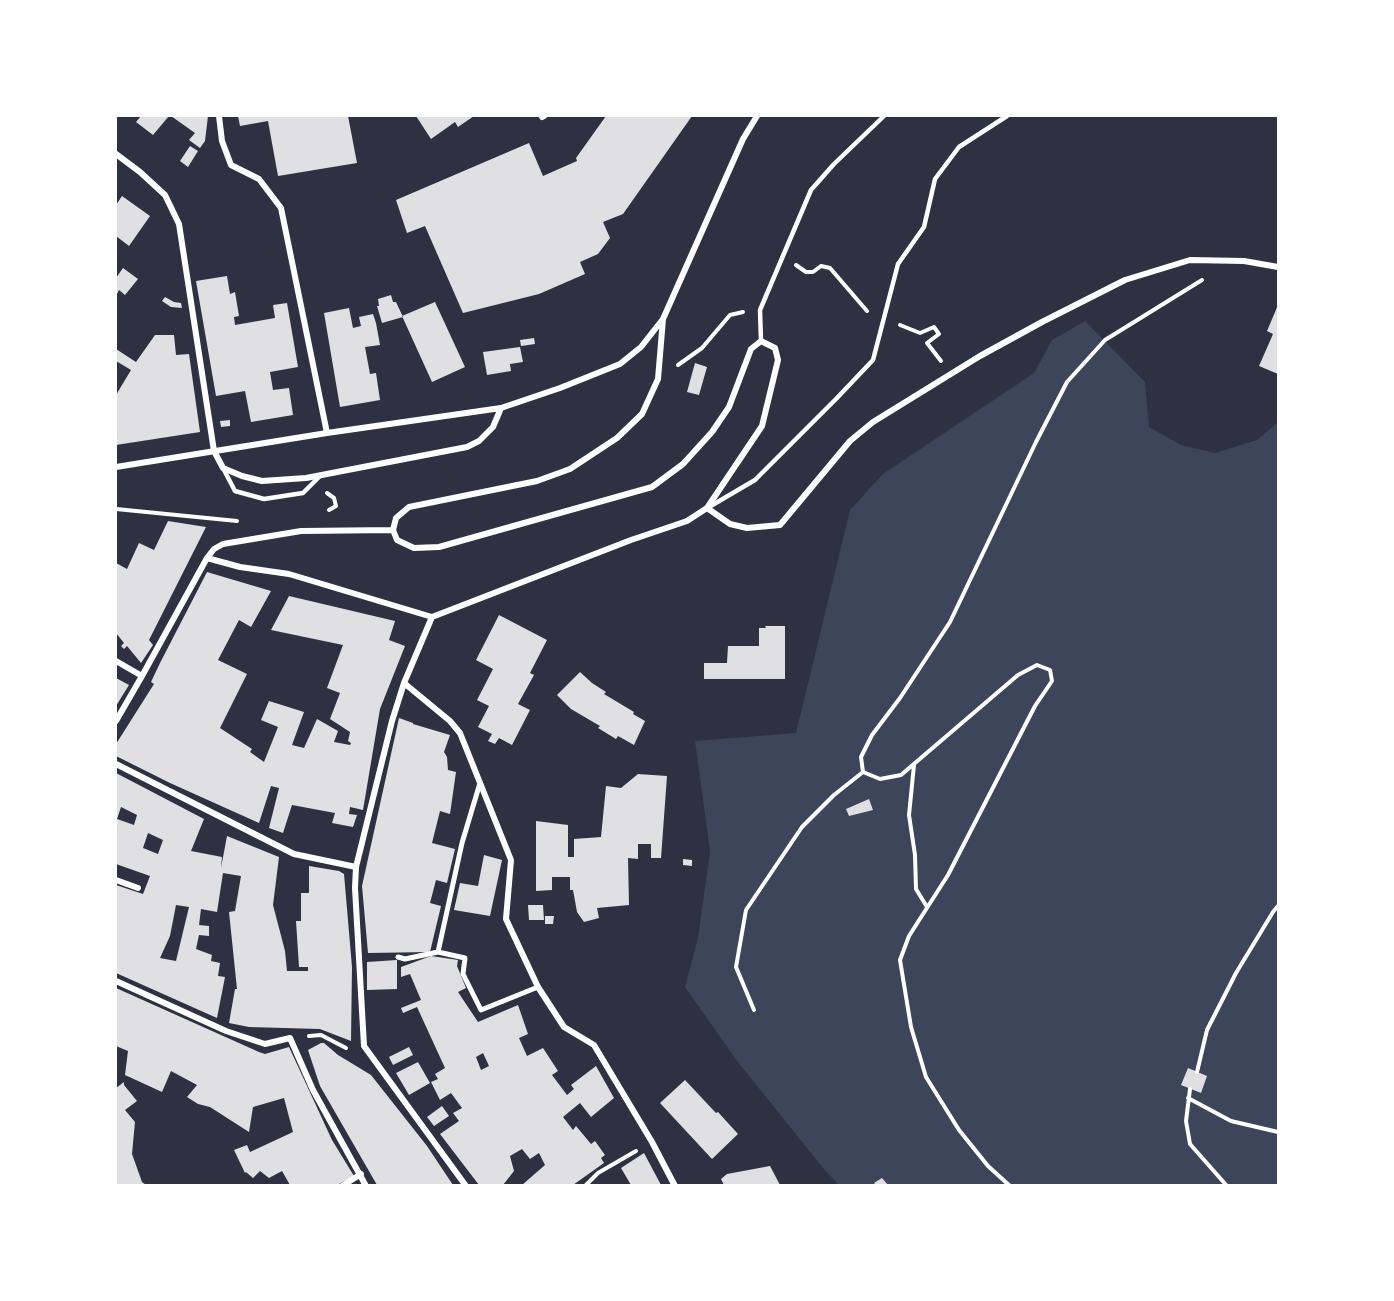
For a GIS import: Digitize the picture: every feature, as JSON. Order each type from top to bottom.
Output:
[{"type":"street","points":[[219,116],[222,141],[231,165],[260,179],[281,208],[327,433]]},
{"type":"street","points":[[116,467],[501,408],[620,364],[641,347],[663,319],[742,140],[757,116]]},
{"type":"street","points":[[116,154],[165,195],[179,224],[214,451],[223,468],[262,481],[320,476],[467,447],[479,441],[493,427],[501,408]]},
{"type":"street","points":[[707,508],[730,524],[747,528],[780,525],[850,441],[873,422],[951,373],[1042,322],[1125,280],[1190,260],[1244,261],[1278,267]]},
{"type":"street","points":[[207,558],[240,567],[289,574],[432,617],[631,540],[687,521],[707,508],[762,426],[778,360],[775,348],[761,341],[751,349],[729,407],[712,432],[683,464],[652,487],[439,548],[414,548],[397,540],[393,530],[396,518],[409,507],[537,481],[570,469],[617,438],[642,414],[658,379],[663,319]]},
{"type":"street","points":[[116,721],[214,549],[223,544],[301,531],[393,530]]},
{"type":"street","points":[[432,617],[404,683],[392,721],[356,867],[355,888],[364,1046],[466,1185]]},
{"type":"street","points":[[116,660],[142,676]]},
{"type":"street","points":[[404,683],[450,721],[460,733],[512,860],[506,919],[538,987],[564,1027],[594,1045],[675,1185]]},
{"type":"street","points":[[116,764],[294,854],[356,867]]},
{"type":"street","points":[[438,952],[462,843],[481,781]]},
{"type":"street","points":[[116,880],[138,888]]},
{"type":"street","points":[[398,957],[405,959],[438,952],[465,958],[464,974],[481,1011],[538,987]]},
{"type":"street","points":[[116,981],[226,1031],[265,1044],[290,1038],[313,1090],[366,1185]]},
{"type":"street","points":[[342,1185],[361,1174]]},
{"type":"lane","points":[[761,341],[760,310],[811,190],[834,164],[884,116]]},
{"type":"lane","points":[[707,508],[755,480],[873,360],[898,264],[924,227],[935,178],[959,147],[1007,116]]},
{"type":"lane","points":[[223,468],[235,490],[264,499],[303,493],[320,476]]},
{"type":"path","points":[[782,258],[794,262],[806,272],[813,272],[821,266],[830,268],[867,311]]},
{"type":"path","points":[[863,771],[861,757],[868,742],[950,622],[1067,382],[1105,340],[1192,285],[1213,276]]},
{"type":"path","points":[[702,348],[730,315],[760,310]]},
{"type":"path","points":[[920,333],[934,327],[939,333],[927,343],[951,373]]},
{"type":"path","points":[[116,509],[245,522]]},
{"type":"path","points":[[863,771],[880,779],[901,775],[1018,675],[1037,665],[1050,670],[1052,681],[1035,706],[948,875],[909,936],[900,960],[911,1027],[926,1077],[959,1130],[988,1166],[1010,1185]]},
{"type":"path","points":[[914,764],[909,815],[915,855],[916,889],[927,907]]},
{"type":"path","points":[[754,1010],[736,967],[746,910],[802,827],[834,795],[863,771]]},
{"type":"path","points":[[1197,1072],[1208,1030],[1217,1011],[1236,973],[1278,906]]},
{"type":"path","points":[[290,1038],[321,1035],[345,1048],[364,1046]]},
{"type":"path","points":[[1190,1089],[1186,1121],[1190,1144],[1227,1185]]},
{"type":"path","points":[[1188,1098],[1231,1121],[1278,1132]]},
{"type":"path","points":[[585,1185],[598,1173],[652,1142]]},
{"type":"shaded area","points":[[1085,321],[1145,382],[1149,427],[1181,445],[1215,453],[1257,440],[1278,422],[1278,1185],[839,1185],[737,1061],[685,987],[698,938],[710,851],[695,741],[796,733],[850,510],[883,474],[1034,373],[1052,340]]},
{"type":"building","points":[[141,116],[169,116],[153,135],[136,122]]},
{"type":"building","points":[[171,116],[208,116],[205,141],[200,148],[189,140],[195,133]]},
{"type":"building","points":[[238,116],[348,116],[357,163],[278,176],[268,121],[240,126]]},
{"type":"building","points":[[416,116],[474,116],[458,127],[455,122],[431,139]]},
{"type":"building","points":[[606,116],[692,116],[623,214],[603,222],[610,238],[598,254],[580,262],[585,274],[539,294],[463,313],[425,226],[407,233],[396,200],[529,143],[543,176],[577,161],[576,158]]},
{"type":"building","points":[[190,146],[198,151],[188,167],[180,161]]},
{"type":"building","points":[[122,196],[150,216],[129,246],[116,236],[116,205]]},
{"type":"building","points":[[123,268],[138,279],[125,295],[119,290],[116,296],[116,278]]},
{"type":"building","points":[[227,276],[230,294],[235,292],[239,316],[234,317],[235,325],[275,318],[273,305],[287,303],[298,367],[270,372],[273,390],[289,388],[293,415],[251,422],[245,391],[216,396],[196,281]]},
{"type":"building","points":[[391,295],[403,317],[382,323],[377,306],[379,306],[378,299]]},
{"type":"building","points":[[165,297],[181,303],[182,308],[171,307],[162,301]]},
{"type":"building","points":[[435,302],[465,367],[432,382],[402,316]]},
{"type":"building","points":[[1278,305],[1278,374],[1259,366],[1273,334],[1267,331]]},
{"type":"building","points":[[349,308],[353,328],[361,326],[359,317],[373,314],[380,345],[365,347],[370,374],[376,373],[380,400],[340,407],[324,313]]},
{"type":"building","points":[[155,335],[174,335],[176,355],[189,354],[200,432],[116,445],[116,395],[131,370],[116,361],[116,349],[136,362]]},
{"type":"building","points":[[534,338],[535,344],[521,346],[520,340]]},
{"type":"building","points":[[520,347],[523,362],[510,364],[511,371],[487,375],[483,352]]},
{"type":"building","points":[[695,363],[707,367],[699,395],[687,392]]},
{"type":"building","points":[[230,420],[230,426],[221,427],[220,421]]},
{"type":"building","points":[[168,521],[206,527],[149,640],[153,645],[141,663],[127,646],[124,649],[121,646],[124,643],[116,633],[116,563],[127,569],[139,543],[154,550]]},
{"type":"building","points":[[207,572],[271,591],[251,627],[239,620],[218,660],[247,674],[220,728],[252,749],[250,752],[264,762],[278,727],[261,720],[269,701],[304,712],[292,745],[304,748],[317,719],[338,731],[334,742],[350,745],[351,743],[348,741],[350,732],[330,719],[340,693],[327,688],[343,645],[271,630],[289,596],[395,621],[389,640],[405,646],[380,709],[363,810],[350,807],[349,814],[357,815],[353,827],[332,823],[335,813],[292,805],[283,833],[269,828],[279,788],[271,786],[259,823],[116,756],[116,744],[154,684],[151,682]]},
{"type":"building","points":[[499,615],[547,640],[530,673],[534,675],[518,704],[530,710],[512,745],[499,738],[495,744],[488,741],[492,734],[478,727],[489,706],[477,700],[493,669],[476,660]]},
{"type":"building","points":[[765,626],[785,626],[785,679],[704,679],[704,663],[727,663],[728,646],[759,646],[759,628],[766,628]]},
{"type":"building","points":[[580,672],[606,692],[604,694],[645,721],[634,745],[618,736],[616,739],[598,728],[600,726],[571,709],[557,695]]},
{"type":"building","points":[[116,678],[129,685],[116,706]]},
{"type":"building","points":[[399,718],[450,735],[444,752],[447,757],[448,770],[456,772],[450,814],[440,811],[432,843],[455,849],[447,883],[436,880],[430,903],[441,906],[430,952],[368,953],[362,886]]},
{"type":"building","points":[[116,773],[204,819],[191,851],[222,857],[221,868],[227,836],[279,857],[273,905],[285,951],[287,971],[308,971],[308,967],[299,967],[296,921],[301,921],[301,893],[309,893],[309,866],[339,871],[344,874],[352,967],[351,1041],[320,1029],[249,1027],[229,1023],[235,989],[237,989],[229,912],[235,911],[241,876],[223,873],[217,912],[201,909],[199,925],[209,926],[209,936],[199,935],[196,949],[212,955],[211,961],[220,963],[218,976],[225,977],[217,1018],[116,973],[116,885],[143,894],[150,876],[116,864]],"holes":[[[121,807],[137,815],[134,825],[117,819]],[[148,833],[163,840],[158,854],[143,848]],[[176,905],[189,907],[176,961],[160,958],[170,936]]]},
{"type":"building","points":[[638,774],[667,776],[661,858],[651,858],[651,844],[638,844],[638,859],[628,858],[629,905],[597,908],[599,918],[584,922],[577,912],[573,890],[570,890],[570,877],[552,877],[552,890],[536,891],[536,821],[568,825],[568,857],[574,857],[574,839],[601,837],[606,786],[621,788]]},
{"type":"building","points":[[869,799],[873,810],[849,816],[846,809]]},
{"type":"building","points":[[484,855],[502,860],[490,916],[454,910],[460,883],[478,886]]},
{"type":"building","points":[[683,859],[692,860],[692,866],[683,865]]},
{"type":"building","points":[[528,905],[543,905],[544,920],[529,920]]},
{"type":"building","points":[[545,916],[554,916],[553,924],[545,924]]},
{"type":"building","points":[[431,956],[458,960],[457,966],[466,988],[458,992],[478,1022],[518,1005],[528,1034],[519,1038],[527,1056],[543,1048],[558,1071],[552,1075],[567,1095],[574,1089],[571,1085],[596,1066],[614,1098],[591,1117],[580,1103],[563,1117],[573,1130],[576,1126],[591,1144],[595,1141],[605,1155],[601,1158],[604,1163],[573,1185],[522,1185],[545,1165],[539,1153],[530,1159],[522,1149],[510,1156],[514,1171],[503,1185],[479,1185],[440,1134],[459,1121],[453,1113],[462,1108],[451,1093],[440,1100],[431,1082],[438,1079],[435,1074],[445,1068],[417,1007],[403,1013],[401,1008],[421,1000],[410,974],[401,977],[401,967]],"holes":[[[483,1053],[489,1066],[481,1070],[476,1057]]]},
{"type":"building","points":[[397,960],[397,989],[367,990],[367,962]]},
{"type":"building","points":[[116,988],[259,1052],[265,1054],[289,1047],[332,1140],[354,1176],[337,1185],[290,1185],[282,1171],[269,1178],[260,1171],[253,1178],[245,1173],[234,1150],[247,1145],[250,1152],[293,1132],[284,1098],[253,1107],[249,1132],[210,1107],[198,1104],[187,1097],[197,1085],[171,1071],[162,1092],[125,1075],[128,1051],[116,1046]]},
{"type":"building","points":[[321,1043],[371,1075],[427,1146],[453,1185],[377,1185],[320,1086],[308,1050]]},
{"type":"building","points":[[409,1047],[413,1055],[393,1065],[389,1057]]},
{"type":"building","points":[[418,1062],[430,1083],[409,1095],[396,1073]]},
{"type":"building","points":[[1188,1068],[1207,1076],[1201,1093],[1181,1085]]},
{"type":"building","points":[[685,1080],[738,1134],[712,1159],[660,1103]]},
{"type":"building","points":[[124,1082],[137,1101],[125,1110],[135,1122],[132,1154],[142,1182],[146,1185],[116,1185],[116,1088]]},
{"type":"building","points":[[442,1106],[449,1116],[434,1126],[427,1117]]},
{"type":"building","points":[[644,1153],[661,1185],[631,1185],[621,1168]]},
{"type":"building","points":[[770,1166],[780,1185],[724,1185],[721,1179],[727,1174]]},
{"type":"building","points":[[882,1178],[888,1185],[874,1183]]}]
